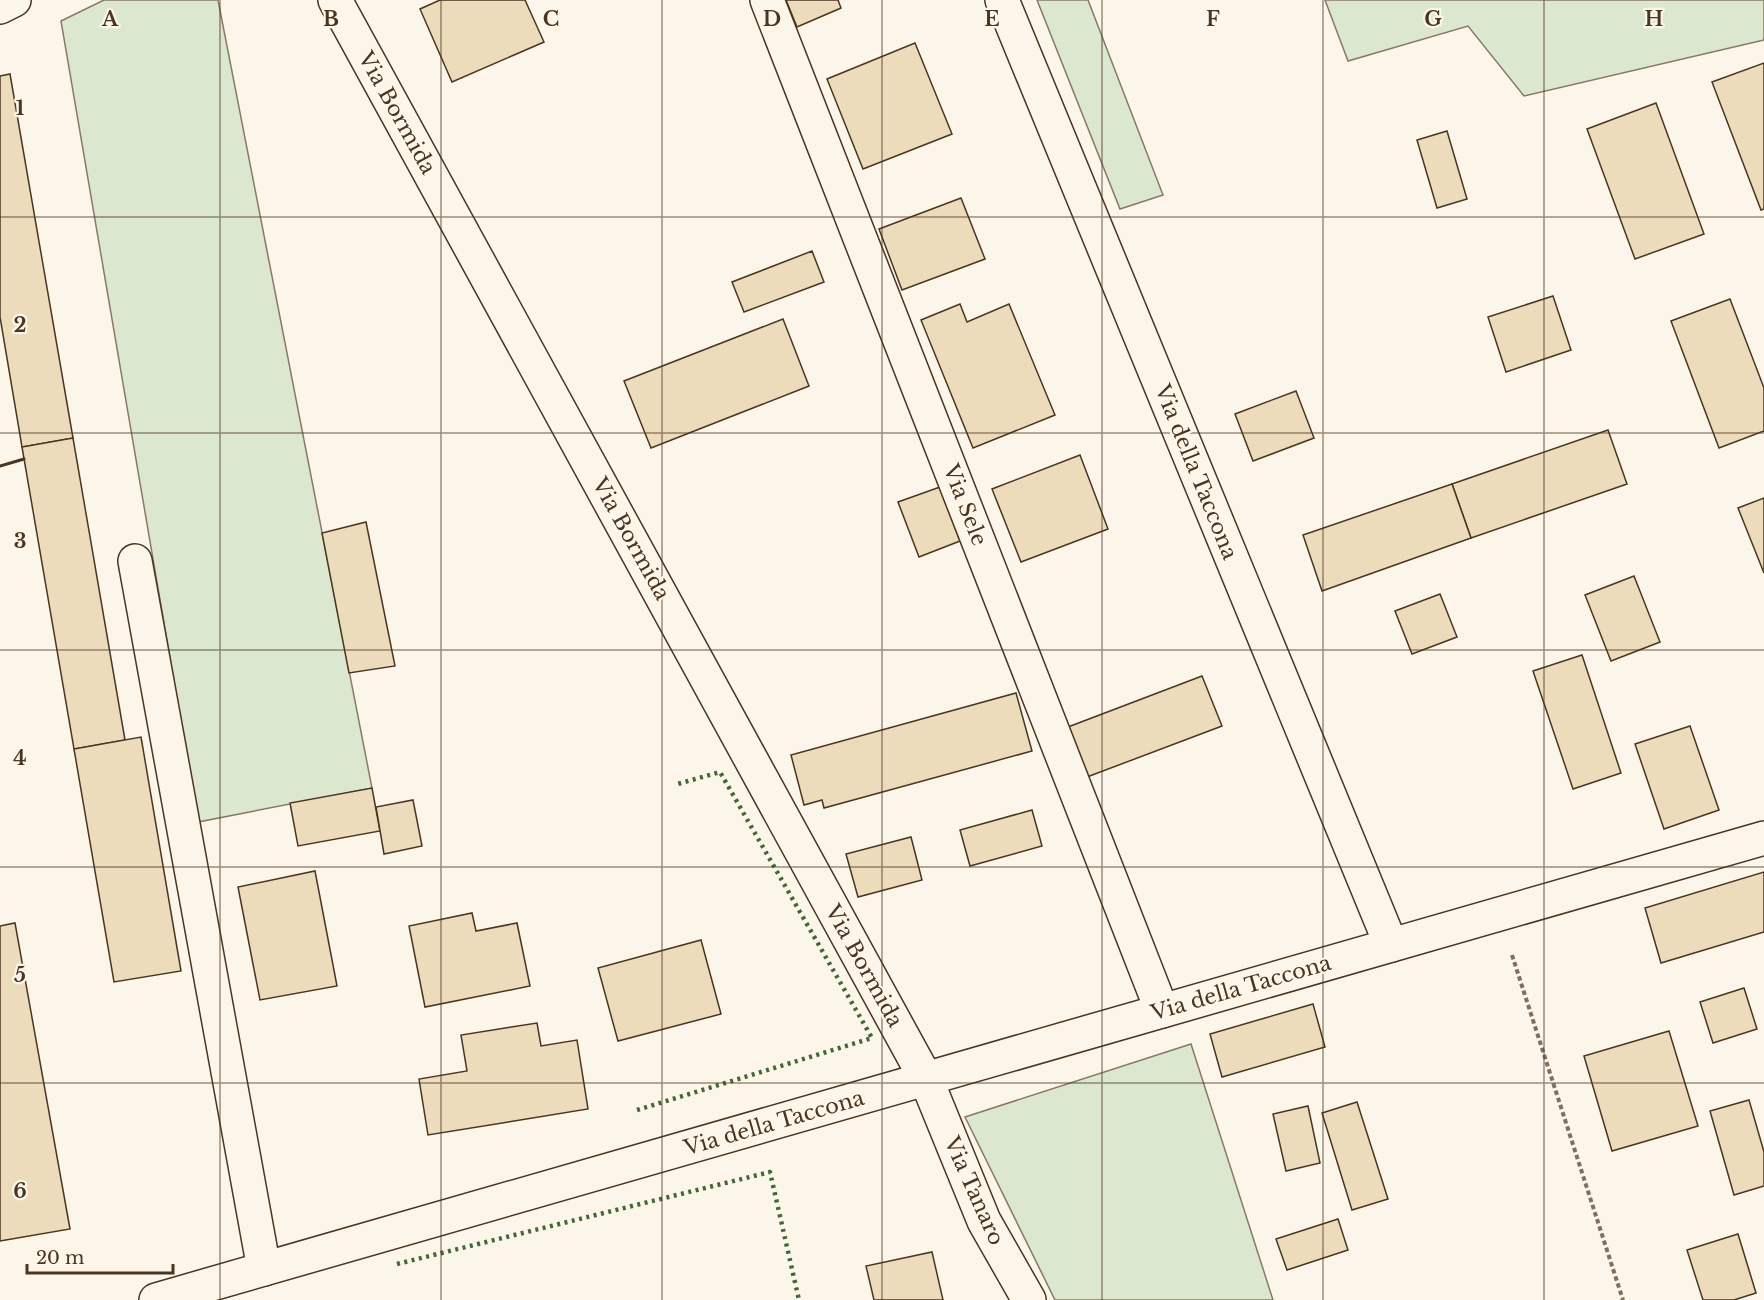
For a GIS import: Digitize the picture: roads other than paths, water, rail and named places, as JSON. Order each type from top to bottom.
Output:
[{"type":"street","points":[[0,7],[14,0]]},
{"type":"street","name":"Via Bormida","points":[[335,0],[926,1079]]},
{"type":"street","name":"Via Sele","points":[[767,0],[1162,1011]]},
{"type":"street","name":"Via della Taccona","points":[[1002,0],[1391,945]]},
{"type":"street","points":[[135,561],[264,1269]]},
{"type":"street","name":"Via della Taccona","points":[[156,1300],[1764,838]]},
{"type":"street","name":"Via Tanaro","points":[[926,1079],[984,1221],[1029,1300]]}]
